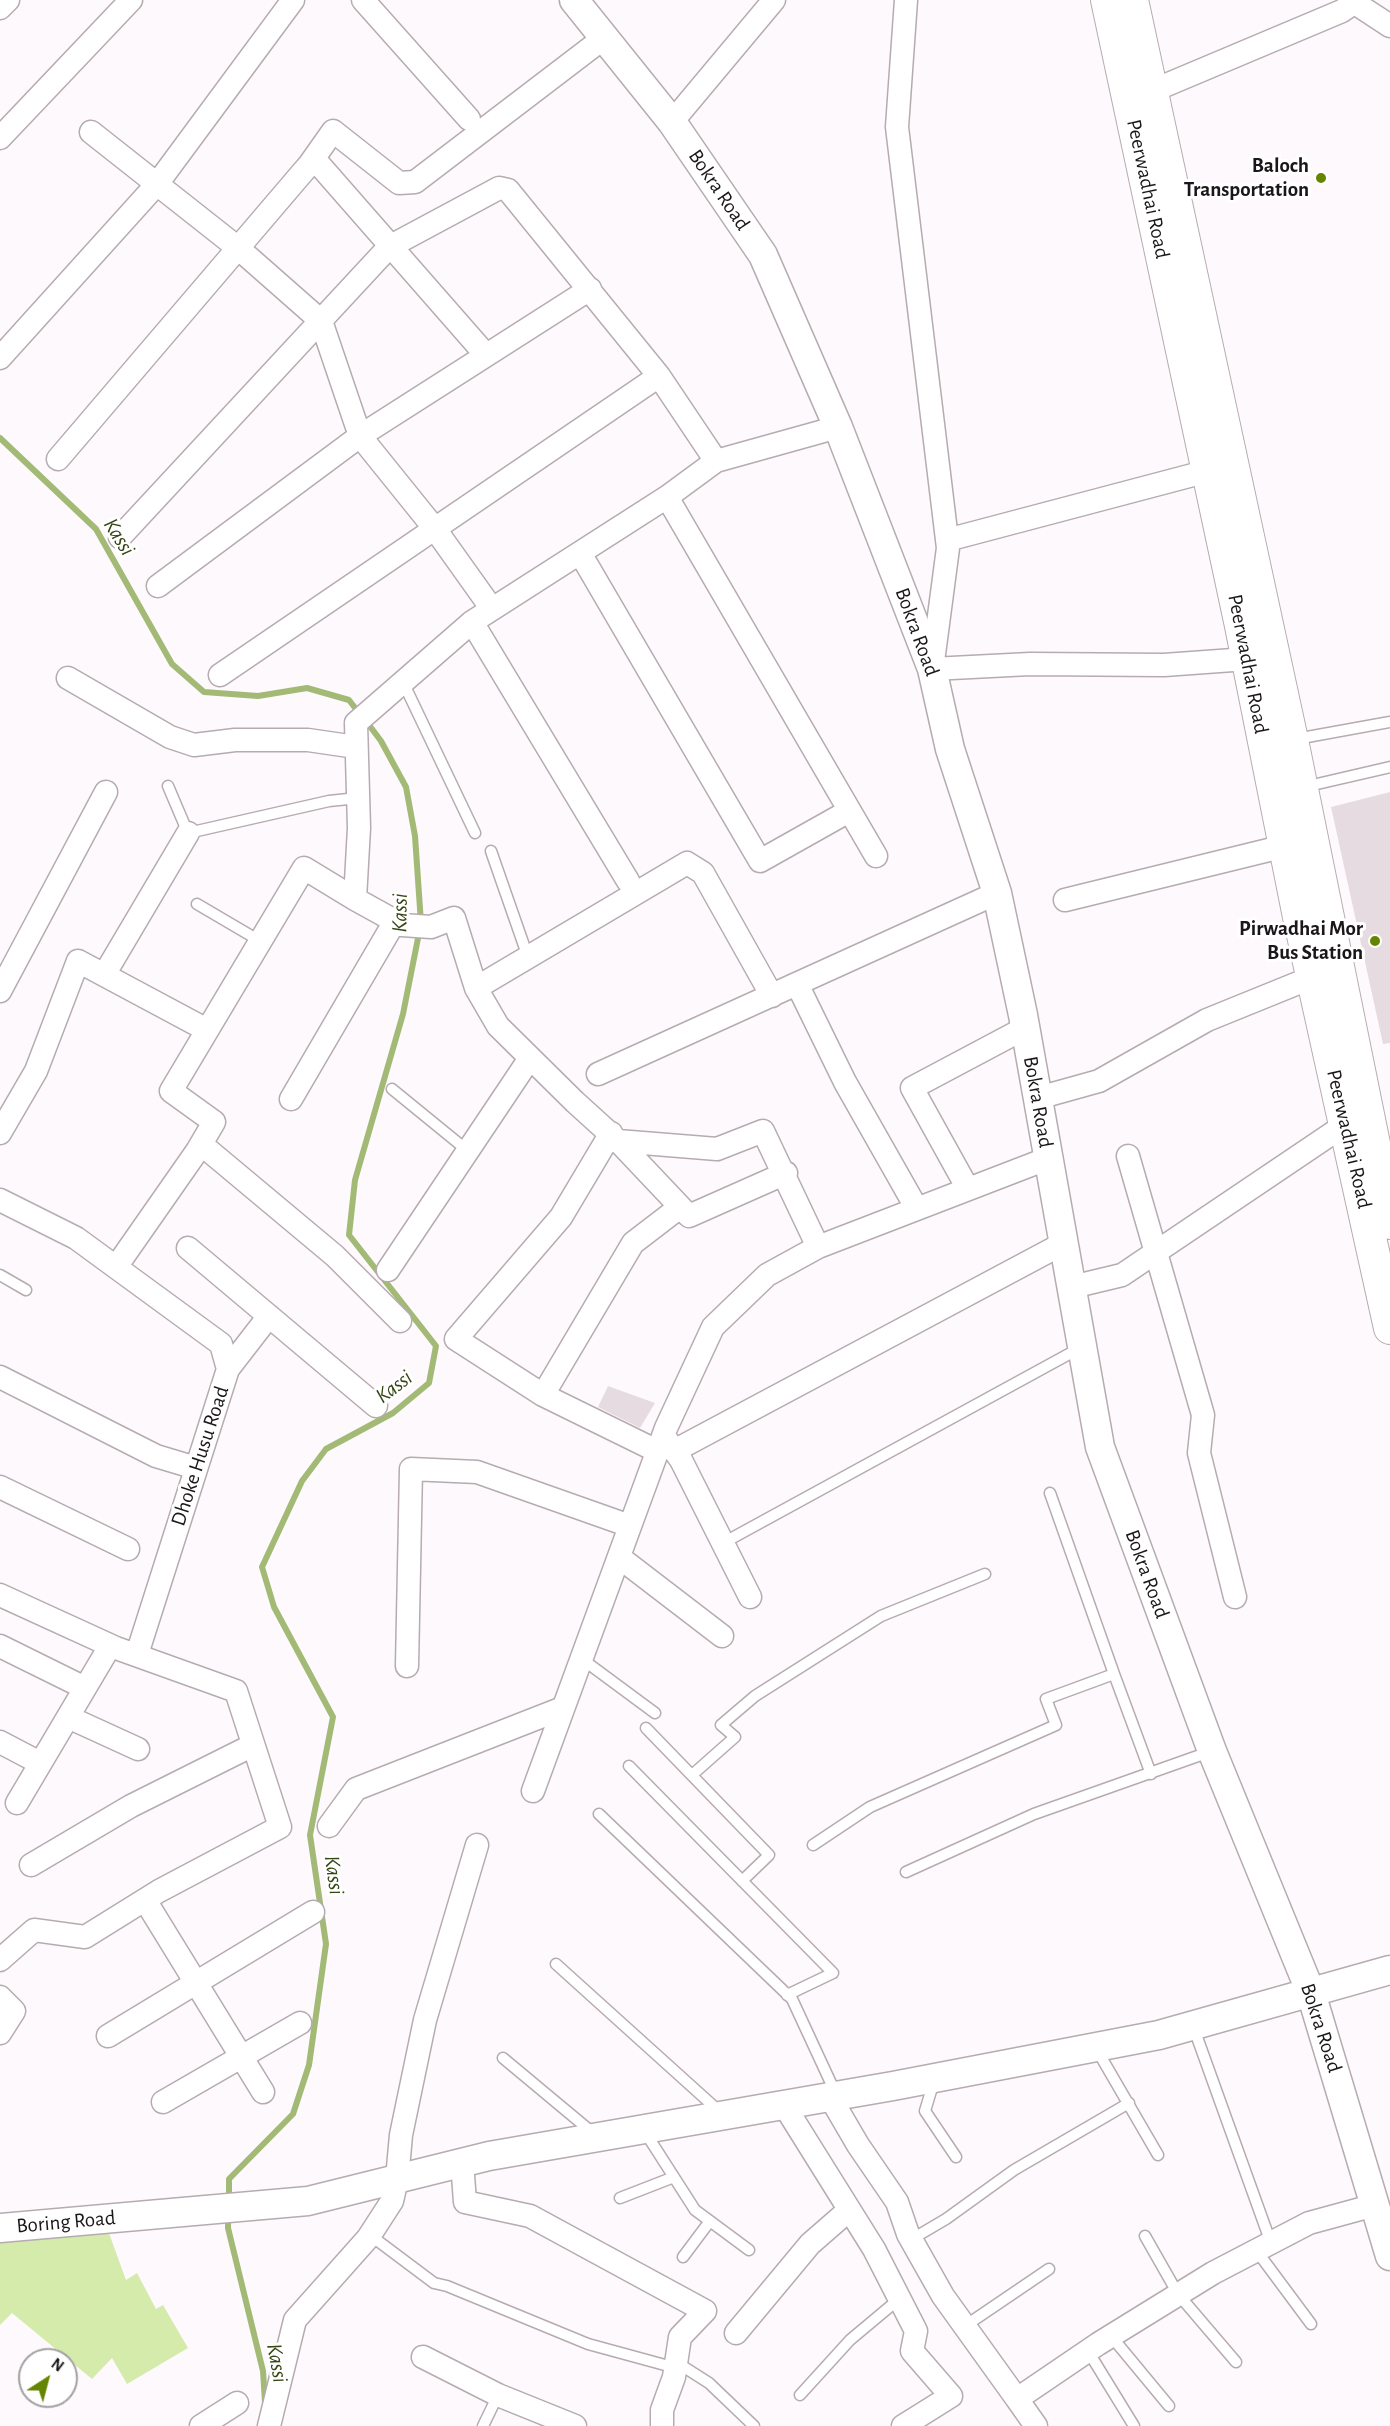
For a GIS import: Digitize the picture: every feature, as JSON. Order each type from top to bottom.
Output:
[{"type":"main road","name":"Peerwadhai Road","points":[[1107,0],[1247,659],[1278,743],[1287,790],[1285,846],[1390,1328]]},
{"type":"main road","points":[[1132,0],[1152,91],[1278,743]]},
{"type":"main road","points":[[1287,790],[1390,1223]]},
{"type":"street","points":[[0,8],[8,0]]},
{"type":"street","points":[[0,138],[131,0]]},
{"type":"street","points":[[0,358],[157,184],[293,0]]},
{"type":"street","points":[[363,0],[469,119]]},
{"type":"street","name":"Bokra Road","points":[[574,0],[672,122],[763,255],[838,427],[932,669],[950,749],[997,894],[1025,1028],[1100,1447],[1212,1751],[1311,1993],[1390,2256]]},
{"type":"street","points":[[672,122],[774,0]]},
{"type":"street","points":[[906,0],[897,127],[947,540],[932,669],[1030,664],[1164,665],[1247,659]]},
{"type":"street","points":[[1152,91],[1342,11],[1356,2],[1390,26]]},
{"type":"street","points":[[58,459],[309,165],[333,131],[399,183],[415,182],[605,38]]},
{"type":"street","points":[[91,132],[237,248],[321,321],[360,436],[435,529],[492,609]]},
{"type":"street","points":[[309,165],[317,162],[325,169],[389,247],[486,355]]},
{"type":"street","points":[[120,537],[389,247],[499,188],[508,190],[590,289],[659,376],[716,461]]},
{"type":"street","points":[[158,586],[360,436],[590,289]]},
{"type":"street","points":[[220,675],[659,376]]},
{"type":"street","points":[[355,899],[359,828],[356,723],[472,622],[667,497],[716,461],[838,427]]},
{"type":"street","points":[[947,540],[1208,471]]},
{"type":"street","points":[[667,497],[876,856]]},
{"type":"street","points":[[580,553],[760,861],[849,811]]},
{"type":"street","points":[[472,622],[628,881]]},
{"type":"street","points":[[68,678],[170,737],[194,745],[236,740],[308,740],[356,747]]},
{"type":"street","points":[[0,991],[106,792]]},
{"type":"street","points":[[104,975],[188,833]]},
{"type":"street","points":[[1065,900],[1285,846]]},
{"type":"street","points":[[476,988],[687,863],[704,873],[772,996]]},
{"type":"street","points":[[116,1267],[214,1122],[171,1091],[304,868],[402,925],[431,927],[454,918],[476,988],[498,1026],[574,1102],[614,1137],[689,1216],[786,1173]]},
{"type":"street","points":[[598,1074],[997,894]]},
{"type":"street","points":[[291,1099],[395,921]]},
{"type":"street","points":[[0,1132],[36,1071],[78,961],[207,1030]]},
{"type":"street","points":[[1038,1098],[1099,1081],[1208,1020],[1313,977]]},
{"type":"street","points":[[797,984],[844,1082],[917,1209]]},
{"type":"street","points":[[968,1189],[912,1088],[1025,1028]]},
{"type":"street","points":[[388,1270],[530,1058]]},
{"type":"street","points":[[1072,1287],[1122,1275],[1346,1124]]},
{"type":"street","points":[[614,1137],[717,1149],[764,1131],[786,1173],[818,1247]]},
{"type":"street","points":[[614,1137],[561,1217],[456,1339],[543,1395],[665,1446],[723,1543],[750,1597]]},
{"type":"street","points":[[201,1144],[335,1256],[400,1321]]},
{"type":"street","points":[[1128,1155],[1203,1415],[1199,1453],[1235,1597]]},
{"type":"street","points":[[533,1791],[630,1526],[713,1327],[767,1275],[818,1247],[1049,1158]]},
{"type":"street","name":"Dhoke Husu Road","points":[[0,1200],[76,1238],[221,1344],[228,1368],[139,1648]]},
{"type":"street","points":[[543,1395],[633,1243],[680,1207]]},
{"type":"street","points":[[665,1446],[1064,1243]]},
{"type":"street","points":[[188,1248],[376,1406]]},
{"type":"street","points":[[228,1368],[269,1316]]},
{"type":"street","points":[[0,1377],[156,1456],[196,1468]]},
{"type":"street","points":[[407,1666],[411,1470],[477,1472],[630,1526]]},
{"type":"street","points":[[0,1487],[128,1549]]},
{"type":"street","points":[[619,1557],[722,1636]]},
{"type":"street","points":[[0,1595],[110,1646],[236,1691],[280,1827],[145,1900],[85,1937],[34,1930],[0,1960]]},
{"type":"street","points":[[0,1646],[85,1688]]},
{"type":"street","points":[[16,1803],[110,1646]]},
{"type":"street","points":[[329,1826],[356,1790],[564,1708]]},
{"type":"street","points":[[68,1717],[138,1749]]},
{"type":"street","points":[[0,1742],[40,1763]]},
{"type":"street","points":[[31,1865],[131,1806],[253,1745]]},
{"type":"street","points":[[269,2426],[295,2320],[370,2235],[392,2201],[398,2179],[401,2135],[425,2019],[477,1845]]},
{"type":"street","points":[[145,1900],[263,2092]]},
{"type":"street","points":[[108,2036],[313,1912]]},
{"type":"street","name":"Boring Road","points":[[0,2228],[308,2201],[462,2162],[935,2078],[1159,2035],[1390,1970]]},
{"type":"street","points":[[0,1997],[14,2012],[0,2033]]},
{"type":"street","points":[[163,2102],[300,2023]]},
{"type":"street","points":[[833,2096],[858,2145],[897,2202],[912,2239],[943,2295],[1036,2426]]},
{"type":"street","points":[[784,2105],[849,2210],[900,2299],[916,2331],[912,2351],[951,2396],[903,2426]]},
{"type":"street","points":[[462,2162],[465,2202],[530,2216],[705,2311],[680,2337],[676,2365],[662,2410],[662,2426]]},
{"type":"street","points":[[1017,2399],[1178,2294],[1264,2247],[1309,2223],[1375,2205]]},
{"type":"street","points":[[736,2333],[810,2244],[849,2210]]},
{"type":"street","points":[[423,2357],[498,2395],[575,2426]]},
{"type":"street","points":[[201,2426],[237,2403]]},
{"type":"lane","points":[[402,682],[475,833]]},
{"type":"lane","points":[[1278,743],[1390,722]]},
{"type":"lane","points":[[1287,790],[1390,767]]},
{"type":"lane","points":[[168,786],[188,833],[329,801],[358,798]]},
{"type":"lane","points":[[491,851],[528,957]]},
{"type":"lane","points":[[197,904],[260,941]]},
{"type":"lane","points":[[392,1089],[468,1151]]},
{"type":"lane","points":[[0,1275],[26,1290]]},
{"type":"lane","points":[[723,1543],[1082,1346]]},
{"type":"lane","points":[[1050,1493],[1151,1774]]},
{"type":"lane","points":[[692,1775],[735,1737],[721,1725],[755,1696],[881,1616],[985,1574]]},
{"type":"lane","points":[[582,1659],[655,1713]]},
{"type":"lane","points":[[813,1845],[870,1807],[1056,1725],[1046,1699],[1114,1674]]},
{"type":"lane","points":[[646,1728],[769,1855],[742,1881]]},
{"type":"lane","points":[[906,1872],[1034,1814],[1212,1751]]},
{"type":"lane","points":[[629,1766],[833,1973],[787,1995]]},
{"type":"lane","points":[[599,1814],[792,1999],[833,2096]]},
{"type":"lane","points":[[556,1964],[723,2115]]},
{"type":"lane","points":[[1192,2024],[1264,2247],[1311,2324]]},
{"type":"lane","points":[[1096,2047],[1158,2155]]},
{"type":"lane","points":[[503,2058],[597,2137]]},
{"type":"lane","points":[[935,2078],[925,2111],[956,2157]]},
{"type":"lane","points":[[912,2239],[946,2219],[1014,2170],[1129,2103]]},
{"type":"lane","points":[[644,2129],[694,2210],[748,2250]]},
{"type":"lane","points":[[620,2198],[674,2177]]},
{"type":"lane","points":[[683,2257],[710,2221]]},
{"type":"lane","points":[[370,2235],[434,2283],[447,2286],[588,2344],[676,2365],[709,2383],[754,2426]]},
{"type":"lane","points":[[1145,2236],[1178,2294],[1236,2362]]},
{"type":"lane","points":[[965,2326],[1048,2269]]},
{"type":"lane","points":[[800,2395],[850,2340],[900,2299]]},
{"type":"lane","points":[[1111,2336],[1169,2406]]},
{"type":"lane","points":[[1088,2351],[1134,2426]]},
{"type":"lane","points":[[483,2426],[498,2395]]},
{"type":"green space","points":[[106,2225],[126,2280],[137,2273],[156,2309],[163,2305],[188,2348],[127,2384],[112,2358],[92,2379],[78,2367],[78,2348],[54,2348],[12,2313],[0,2325],[0,2234]]},
{"type":"building","name":"Pirwadhai Mor Bus Station","points":[[1390,792],[1390,1043],[1383,1044],[1331,807]]},
{"type":"building","points":[[608,1386],[655,1403],[640,1428],[598,1407]]},
{"type":"waterway","name":"Kassi","points":[[0,438],[96,529],[172,664],[204,692],[258,696],[307,688],[349,700],[359,713]]},
{"type":"waterway","name":"Kassi","points":[[229,2199],[229,2179],[293,2114],[309,2065],[326,1944],[310,1835],[333,1717],[274,1607],[262,1567],[302,1481],[326,1449],[393,1413],[429,1383],[436,1346],[349,1235],[355,1180],[403,1014],[421,923],[415,836],[406,787],[381,741],[366,721]]},
{"type":"waterway","name":"Kassi","points":[[228,2216],[228,2228],[263,2371],[265,2402]]},
{"type":"place","name":"Baloch Transportation","points":[[1321,178]]},
{"type":"place","name":"Pirwadhai Mor Bus Station","points":[[1375,941]]}]
